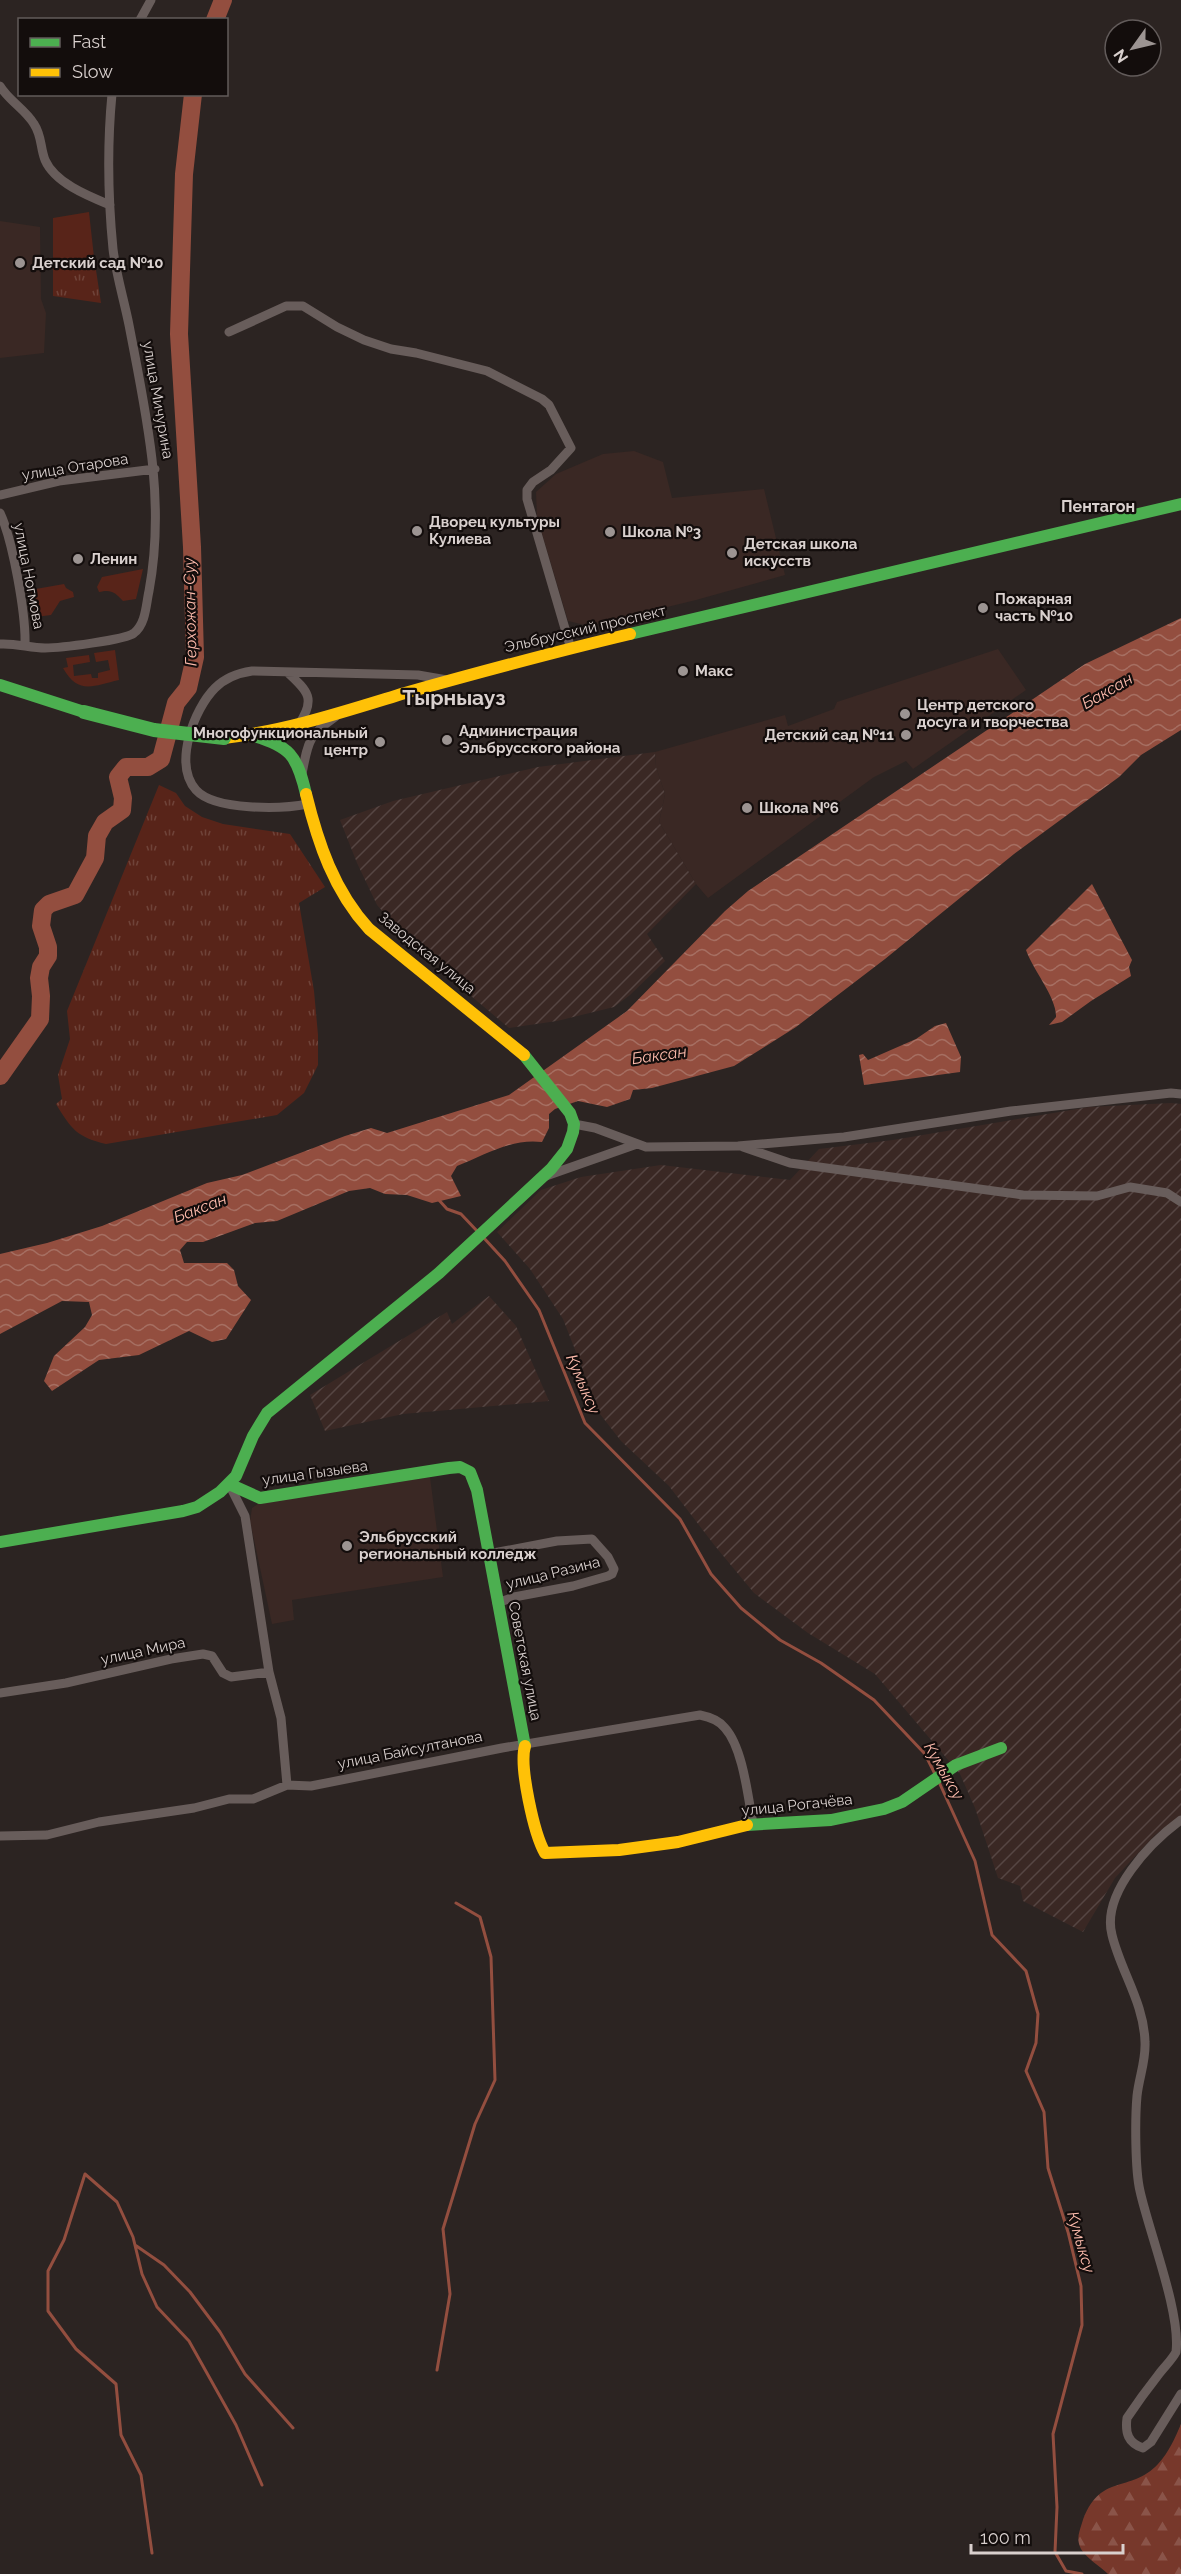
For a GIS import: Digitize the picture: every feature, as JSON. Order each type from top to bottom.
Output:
[{"type":"street","points":[[141,18],[151,0]]},
{"type":"street","points":[[0,86],[6,97],[33,122],[41,136],[45,160],[51,169],[87,195],[110,204]]},
{"type":"street","name":"улица Мичурина","points":[[0,644],[53,647],[125,637],[137,631],[145,610],[154,548],[155,469],[113,252],[108,187],[112,96]]},
{"type":"street","points":[[229,332],[286,306],[303,306],[336,327],[364,340],[391,349],[487,371],[542,399],[549,405],[571,448],[551,470],[533,482],[527,490],[527,499],[571,649]]},
{"type":"street","name":"улица Отарова","points":[[0,495],[59,481],[155,469]]},
{"type":"street","name":"Эльбрусский проспект","points":[[0,685],[84,712],[154,730],[224,738],[251,735],[299,724],[449,680],[571,649],[1181,504]]},
{"type":"street","name":"улица Ногмова","points":[[0,513],[9,540],[26,626],[25,645]]},
{"type":"street","points":[[308,804],[279,807],[218,802],[204,797],[195,789],[187,771],[186,751],[190,734],[202,705],[216,687],[233,676],[245,672],[309,671],[418,675],[449,680]]},
{"type":"street","points":[[288,673],[304,687],[309,699],[307,713],[299,724]]},
{"type":"street","points":[[302,774],[306,746],[311,737],[341,712]]},
{"type":"street","points":[[251,735],[286,748],[296,760],[302,774]]},
{"type":"street","name":"Заводская улица","points":[[302,774],[308,804],[334,879],[363,923],[511,1043],[538,1069],[572,1119]]},
{"type":"street","points":[[0,1542],[183,1512],[208,1501],[236,1476],[253,1436],[267,1413],[420,1290],[542,1178],[567,1149],[572,1119],[637,1144],[668,1148],[738,1146],[844,1137],[1011,1111],[1181,1094]]},
{"type":"street","points":[[542,1178],[637,1144]]},
{"type":"street","points":[[738,1146],[790,1163],[1023,1194],[1097,1196],[1130,1187],[1167,1193],[1181,1202]]},
{"type":"street","name":"улица Гызыева","points":[[229,1484],[260,1498],[449,1468],[460,1467],[467,1470]]},
{"type":"street","name":"Советская улица","points":[[467,1470],[474,1478],[477,1490],[525,1745],[522,1756],[537,1834],[542,1850],[551,1853]]},
{"type":"street","points":[[229,1484],[245,1516],[269,1672],[281,1718],[287,1785]]},
{"type":"street","name":"улица Разина","points":[[488,1554],[557,1541],[592,1539],[608,1557],[614,1569],[608,1576],[573,1586],[514,1597],[497,1603]]},
{"type":"street","name":"улица Мира","points":[[0,1693],[66,1683],[141,1665],[203,1654],[212,1656],[223,1673],[231,1677],[269,1672]]},
{"type":"street","name":"улица Байсултанова","points":[[0,1836],[47,1836],[99,1822],[194,1808],[228,1799],[253,1799],[287,1785],[311,1786],[683,1716],[708,1717],[721,1723],[729,1733],[743,1773],[753,1824]]},
{"type":"street","name":"улица Рогачёва","points":[[551,1853],[619,1850],[678,1842],[753,1824],[831,1820],[884,1809],[902,1802],[956,1765],[1001,1748]]},
{"type":"street","points":[[1181,1820],[1158,1837],[1125,1879],[1113,1904],[1110,1918],[1112,1934],[1134,1989],[1145,2028],[1146,2059],[1137,2094],[1139,2190],[1169,2276],[1180,2320],[1176,2352],[1127,2418],[1125,2429],[1135,2446],[1143,2448],[1151,2442],[1181,2394]]},
{"type":"shaded area","name":"Детский сад №10","points":[[0,221],[40,227],[41,299],[46,313],[44,353],[0,358]]},
{"type":"shaded area","name":"Школа №3","points":[[634,451],[663,462],[672,498],[764,489],[785,575],[589,626],[568,621],[537,517],[536,492],[556,474],[603,454]]},
{"type":"shaded area","name":"Школа №6","points":[[998,649],[1026,690],[913,769],[906,761],[874,777],[708,898],[696,884],[659,822],[665,794],[656,767],[655,752],[785,715],[788,726],[834,709],[837,702]]},
{"type":"shaded area","points":[[655,752],[656,767],[665,794],[659,822],[696,884],[647,934],[665,961],[630,995],[614,1007],[557,1021],[509,1028],[445,974],[447,969],[419,945],[413,946],[377,905],[340,820],[393,801],[538,767]]},
{"type":"shaded area","points":[[1181,1104],[1181,1815],[1155,1835],[1115,1878],[1083,1932],[1023,1901],[1020,1886],[998,1878],[975,1808],[960,1774],[875,1674],[808,1633],[754,1593],[669,1486],[621,1441],[593,1405],[583,1370],[563,1319],[530,1269],[497,1232],[541,1190],[581,1177],[661,1165],[790,1180],[819,1149],[893,1140],[1089,1107]]},
{"type":"shaded area","points":[[489,1296],[516,1326],[549,1401],[403,1414],[325,1431],[310,1395],[447,1312],[452,1324]]},
{"type":"shaded area","name":"Эльбрусский региональный колледж","points":[[430,1477],[443,1577],[292,1600],[294,1620],[272,1624],[250,1521],[252,1508],[258,1504]]},
{"type":"green space","points":[[89,212],[94,257],[53,260],[53,218]]},
{"type":"green space","points":[[94,257],[101,303],[53,296],[53,260]]},
{"type":"green space","points":[[143,569],[136,599],[123,601],[112,592],[99,592],[97,587],[102,577]]},
{"type":"green space","points":[[64,584],[73,592],[74,597],[60,601],[51,615],[36,617],[30,590]]},
{"type":"green space","points":[[115,650],[119,680],[94,686],[80,685],[69,677],[63,668],[68,667],[66,658],[89,655],[90,662],[73,665],[74,676],[91,674],[92,678],[98,678],[98,673],[110,670],[108,660],[96,662],[94,653]]},
{"type":"green space","points":[[159,785],[176,793],[185,806],[202,817],[223,824],[290,834],[325,887],[299,903],[314,991],[318,1065],[304,1093],[277,1115],[106,1144],[76,1131],[56,1104],[62,1099],[58,1075],[70,1039],[67,1011]]},
{"type":"green space","points":[[1181,2424],[1181,2574],[1108,2574],[1086,2556],[1079,2545],[1079,2533],[1089,2507],[1097,2496],[1106,2490],[1137,2479],[1158,2464],[1169,2450]]},
{"type":"water","name":"Баксан","points":[[1181,618],[1181,730],[1141,755],[1119,777],[1014,854],[885,959],[796,1027],[734,1066],[652,1088],[633,1090],[630,1099],[607,1107],[578,1101],[555,1109],[549,1114],[549,1128],[542,1142],[531,1141],[509,1145],[457,1166],[451,1176],[461,1196],[432,1203],[407,1195],[385,1194],[370,1188],[349,1191],[277,1221],[255,1223],[203,1242],[187,1242],[180,1250],[184,1263],[227,1263],[234,1270],[238,1286],[251,1300],[226,1339],[212,1342],[189,1331],[139,1355],[99,1360],[52,1391],[44,1381],[54,1356],[85,1327],[92,1315],[89,1302],[62,1301],[0,1334],[0,1254],[47,1243],[102,1226],[207,1183],[242,1175],[345,1136],[371,1128],[387,1133],[509,1095],[627,1011],[725,911],[748,891],[1085,664]]},
{"type":"water","points":[[1092,884],[1132,960],[1129,967],[1131,976],[1062,1022],[1049,1025],[1056,1017],[1053,1001],[1026,950]]},
{"type":"water","points":[[946,1023],[961,1057],[960,1072],[864,1085],[859,1055],[863,1054],[868,1060],[916,1039],[935,1026]]},
{"type":"waterway","name":"Герхожан-Суу","points":[[216,18],[223,0]]},
{"type":"waterway","name":"Герхожан-Суу","points":[[0,1076],[40,1019],[39,978],[41,967],[48,956],[48,947],[41,926],[43,910],[49,904],[75,895],[95,858],[97,836],[105,822],[122,810],[123,798],[118,777],[126,767],[148,767],[161,759],[176,703],[188,688],[195,657],[192,547],[179,334],[184,174],[193,96]]},
{"type":"waterway","name":"Кумыксу","points":[[438,1199],[447,1209],[461,1214],[478,1232]]},
{"type":"waterway","name":"Кумыксу","points":[[483,1237],[505,1261],[539,1310],[585,1423],[680,1519],[711,1574],[741,1608],[780,1640],[821,1663],[874,1700],[925,1754],[936,1776]]},
{"type":"waterway","name":"Кумыксу","points":[[939,1782],[975,1861],[992,1935],[1026,1971],[1038,2014],[1036,2043],[1026,2071],[1044,2112],[1048,2168],[1068,2232],[1081,2286],[1082,2325],[1053,2434],[1057,2507],[1055,2552],[1066,2571],[1082,2574]]},
{"type":"waterway","points":[[437,2370],[450,2294],[443,2229],[475,2124],[495,2080],[491,1957],[480,1917],[456,1903]]},
{"type":"waterway","points":[[152,2553],[141,2475],[121,2435],[116,2384],[76,2349],[48,2311],[48,2271],[64,2240],[85,2174],[117,2202],[133,2237],[142,2274],[157,2307],[189,2341],[236,2425],[262,2485]]},
{"type":"waterway","points":[[135,2245],[164,2265],[190,2292],[220,2332],[245,2374],[293,2428]]},
{"type":"traffic: fast","points":[[630,634],[1181,504]]},
{"type":"traffic: fast","points":[[0,685],[84,712]]},
{"type":"traffic: fast","points":[[84,712],[154,730],[224,738]]},
{"type":"traffic: fast","points":[[251,735],[275,743],[290,754],[299,770],[306,794]]},
{"type":"traffic: fast","points":[[0,1542],[183,1511],[197,1507],[220,1492],[236,1476],[253,1436],[267,1413],[439,1273],[551,1169],[567,1149],[574,1124],[570,1113],[524,1055]]},
{"type":"traffic: fast","points":[[229,1484],[260,1498],[449,1468],[460,1467],[470,1472],[477,1490],[525,1746]]},
{"type":"traffic: fast","points":[[747,1825],[831,1820],[884,1809],[902,1802],[956,1765],[1001,1748]]},
{"type":"traffic: slow","points":[[224,738],[293,725],[489,670],[630,634]]},
{"type":"traffic: slow","points":[[306,794],[329,866],[346,899],[369,929],[524,1055]]},
{"type":"traffic: slow","points":[[525,1746],[526,1784],[536,1831],[545,1853],[619,1850],[678,1842],[747,1825]]},
{"type":"place","name":"Детский сад №10","points":[[20,263]]},
{"type":"place","name":"Дворец культуры Кулиева","points":[[417,531]]},
{"type":"place","name":"Школа №3","points":[[610,532]]},
{"type":"place","name":"Детская школа искусств","points":[[732,553]]},
{"type":"place","name":"Ленин","points":[[78,559]]},
{"type":"place","name":"Пожарная часть №10","points":[[983,608]]},
{"type":"place","name":"Макс","points":[[683,671]]},
{"type":"place","name":"Центр детского досуга и творчества","points":[[905,714]]},
{"type":"place","name":"Детский сад №11","points":[[906,735]]},
{"type":"place","name":"Администрация Эльбрусского района","points":[[447,740]]},
{"type":"place","name":"Многофункциональный центр","points":[[380,742]]},
{"type":"place","name":"Школа №6","points":[[747,808]]},
{"type":"place","name":"Эльбрусский региональный колледж","points":[[347,1546]]},
{"type":"district","name":"Пентагон","points":[[1098,506]]},
{"type":"district","name":"Тырныауз","points":[[454,697]]}]
